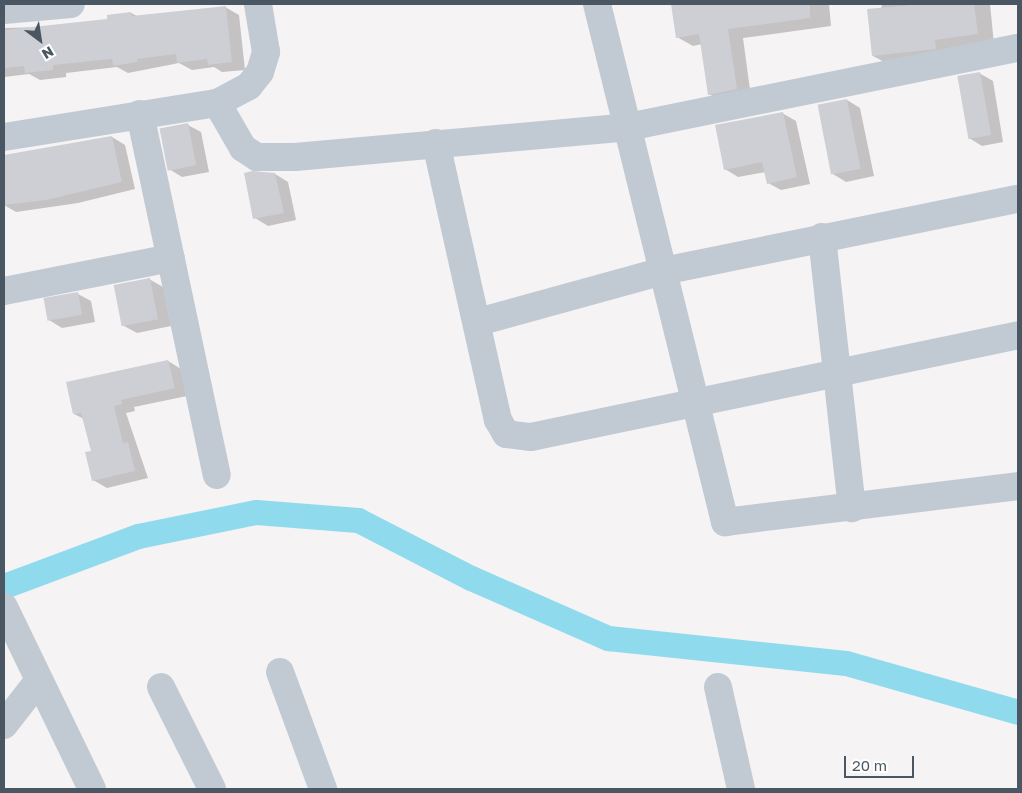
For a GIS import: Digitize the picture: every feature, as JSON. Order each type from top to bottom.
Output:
[{"type":"street","points":[[4,10],[71,4]]},
{"type":"street","points":[[4,137],[217,103],[249,86],[260,72],[266,52],[258,4]]},
{"type":"street","points":[[597,4],[725,522],[852,508],[1018,486]]},
{"type":"street","points":[[217,103],[243,148],[257,157],[295,157],[628,127],[1018,48]]},
{"type":"street","points":[[140,114],[217,475]]},
{"type":"street","points":[[436,143],[478,322],[498,420],[506,434],[531,437],[695,401],[1018,335]]},
{"type":"street","points":[[478,322],[663,271],[822,236],[1018,199]]},
{"type":"street","points":[[822,236],[852,508]]},
{"type":"street","points":[[4,291],[171,258]]},
{"type":"street","points":[[4,607],[92,789]]},
{"type":"street","points":[[280,672],[323,789]]},
{"type":"street","points":[[4,725],[39,680]]},
{"type":"street","points":[[718,687],[741,789]]},
{"type":"street","points":[[161,688],[212,789]]},
{"type":"building","points":[[671,4],[810,4],[810,18],[728,29],[737,89],[708,95],[699,34],[676,38]]},
{"type":"building","points":[[922,4],[974,4],[978,34],[935,40],[936,49],[872,56],[867,9]]},
{"type":"building","points":[[226,6],[232,62],[208,65],[207,59],[177,63],[176,54],[137,59],[137,62],[113,66],[112,59],[53,65],[53,70],[25,73],[24,66],[4,68],[4,30],[107,19],[107,15],[131,12],[132,16]]},
{"type":"building","points":[[980,72],[991,135],[968,139],[957,76]]},
{"type":"building","points":[[847,99],[861,169],[831,174],[818,105]]},
{"type":"building","points":[[783,112],[797,177],[767,184],[762,162],[724,170],[715,125]]},
{"type":"building","points":[[188,123],[196,165],[168,171],[160,129]]},
{"type":"building","points":[[112,136],[122,182],[46,200],[4,205],[4,155]]},
{"type":"building","points":[[252,171],[275,173],[284,213],[253,219],[244,173]]},
{"type":"building","points":[[150,278],[158,319],[122,326],[114,285]]},
{"type":"building","points":[[78,292],[82,315],[48,321],[44,298]]},
{"type":"building","points":[[168,360],[175,388],[121,400],[122,404],[114,406],[123,443],[128,442],[135,471],[92,481],[85,452],[91,451],[81,413],[73,414],[66,382]]},
{"type":"waterway","points":[[4,586],[138,536],[256,512],[358,520],[471,578],[608,638],[846,663],[1018,712]]}]
